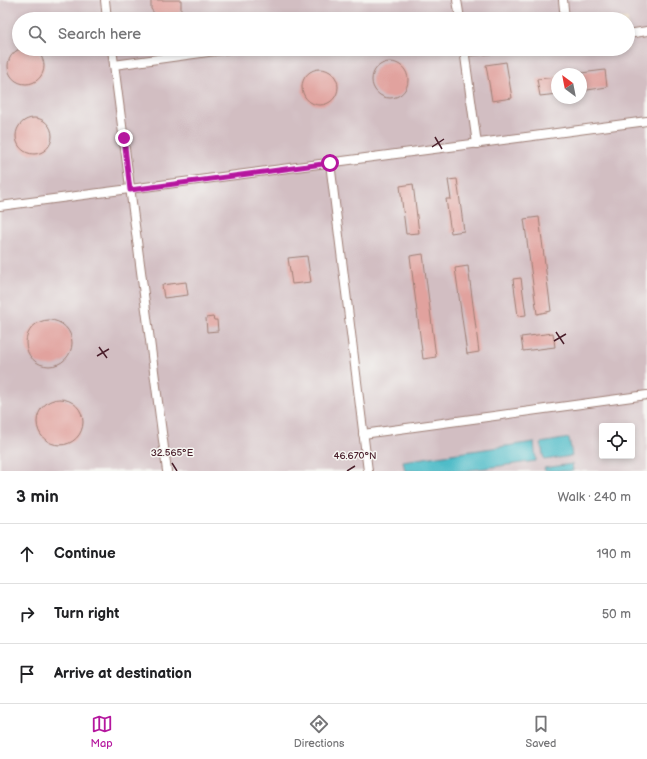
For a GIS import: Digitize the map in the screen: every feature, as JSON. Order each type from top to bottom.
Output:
[{"type":"lane","points":[[105,0],[106,12]]},
{"type":"lane","points":[[457,0],[457,12]]},
{"type":"lane","points":[[563,0],[564,12]]},
{"type":"lane","points":[[635,33],[647,32]]},
{"type":"lane","points":[[113,56],[167,471]]},
{"type":"lane","points":[[114,65],[179,56]]},
{"type":"lane","points":[[465,56],[477,144]]},
{"type":"lane","points":[[0,206],[647,121]]},
{"type":"lane","points":[[330,163],[368,471]]},
{"type":"lane","points":[[363,434],[647,395]]},
{"type":"shaded area","points":[[0,0],[647,0],[647,471],[0,471]]},
{"type":"water","points":[[569,438],[572,456],[544,460],[541,443]]},
{"type":"water","points":[[534,442],[536,461],[464,471],[405,471],[403,461]]},
{"type":"water","points":[[572,464],[573,471],[545,471],[544,468]]},
{"type":"building","points":[[151,0],[181,0],[181,9],[179,12],[153,12],[151,9]]},
{"type":"building","points":[[12,54],[12,56],[41,56],[44,66],[39,79],[26,84],[13,79],[8,66]]},
{"type":"building","points":[[390,62],[403,67],[408,80],[403,93],[390,98],[377,93],[372,80],[377,67]]},
{"type":"building","points":[[506,62],[512,98],[492,101],[486,65]]},
{"type":"building","points":[[320,69],[333,74],[338,87],[333,100],[320,105],[307,100],[302,87],[307,74]]},
{"type":"building","points":[[605,70],[607,87],[587,90],[587,72]]},
{"type":"building","points":[[551,78],[551,95],[540,96],[537,79]]},
{"type":"building","points":[[34,118],[47,123],[52,136],[47,149],[34,154],[21,149],[16,136],[21,123]]},
{"type":"building","points":[[457,179],[464,231],[451,233],[446,199],[451,199],[448,180]]},
{"type":"building","points":[[413,184],[419,233],[406,234],[400,186]]},
{"type":"building","points":[[539,217],[551,311],[537,314],[524,219]]},
{"type":"building","points":[[423,254],[436,357],[423,359],[410,256]]},
{"type":"building","points":[[307,256],[311,282],[292,284],[288,258]]},
{"type":"building","points":[[468,266],[479,352],[467,354],[455,268]]},
{"type":"building","points":[[521,278],[526,315],[518,316],[513,279]]},
{"type":"building","points":[[186,282],[188,295],[164,298],[162,285]]},
{"type":"building","points":[[213,317],[214,320],[217,320],[218,331],[207,332],[206,318]]},
{"type":"building","points":[[44,320],[54,320],[62,324],[68,330],[72,338],[72,348],[68,356],[62,362],[54,366],[44,366],[36,362],[30,356],[26,348],[26,338],[30,330],[36,324]]},
{"type":"building","points":[[553,333],[555,347],[523,351],[521,337]]},
{"type":"building","points":[[55,399],[65,399],[73,403],[79,409],[83,417],[83,427],[79,435],[73,441],[65,445],[55,445],[47,441],[41,435],[37,427],[37,417],[41,409],[47,403]]},
{"type":"route","points":[[124,138],[130,190],[330,163]]}]
